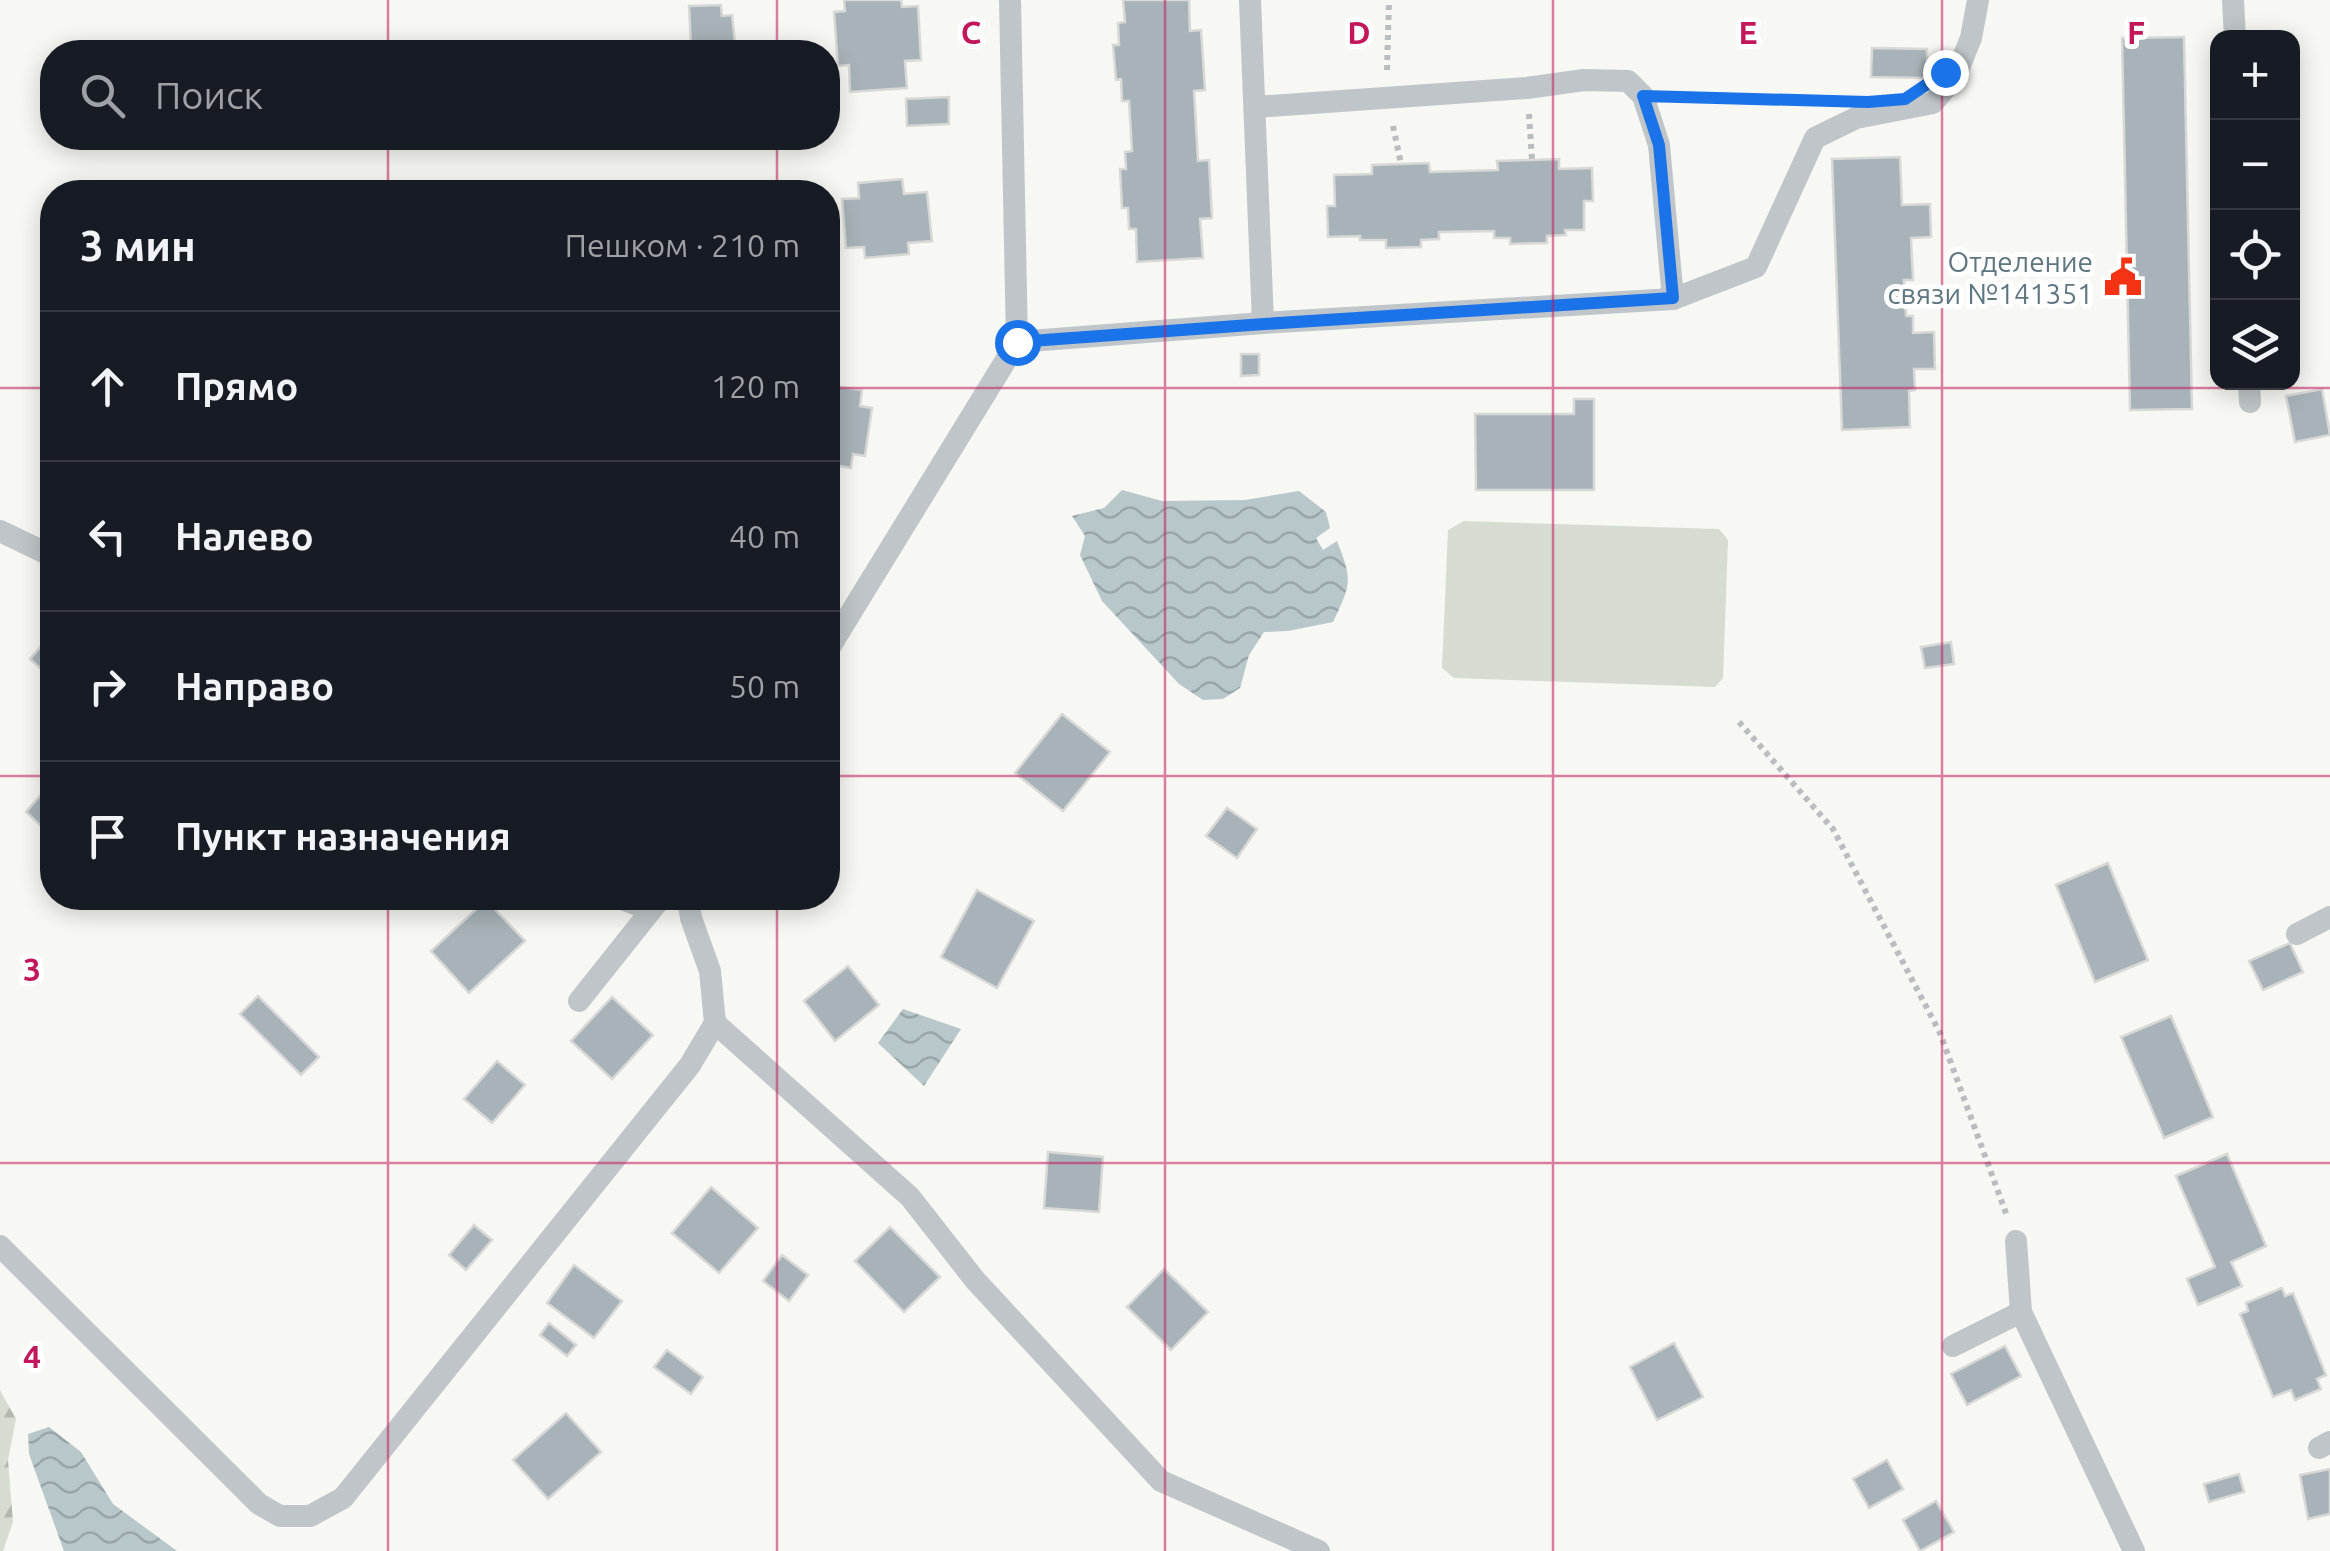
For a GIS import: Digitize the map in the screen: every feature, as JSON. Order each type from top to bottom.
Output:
[{"type":"lane","points":[[840,630],[1017,342],[1010,0]]},
{"type":"lane","points":[[1250,0],[1264,324]]},
{"type":"lane","points":[[1017,342],[1673,298],[1756,267],[1814,138],[1856,118],[1933,103],[1956,77],[1971,38],[1978,0]]},
{"type":"lane","points":[[2233,0],[2234,30]]},
{"type":"lane","points":[[1255,108],[1527,88],[1584,80],[1628,80],[1643,96],[1659,145],[1673,298]]},
{"type":"lane","points":[[0,531],[40,550]]},
{"type":"lane","points":[[579,1001],[651,910]]},
{"type":"lane","points":[[0,1246],[259,1504],[280,1516],[310,1516],[343,1498],[690,1066],[714,1023],[710,971],[690,910]]},
{"type":"lane","points":[[2297,934],[2330,916]]},
{"type":"lane","points":[[714,1023],[910,1197],[975,1280],[1160,1480],[1319,1551]]},
{"type":"lane","points":[[2016,1241],[2021,1312],[2134,1551]]},
{"type":"lane","points":[[1953,1346],[2021,1312]]},
{"type":"path","points":[[1386,98],[1390,0]]},
{"type":"path","points":[[1527,88],[1532,160]]},
{"type":"path","points":[[1643,96],[1830,101]]},
{"type":"path","points":[[1739,722],[1834,829],[1940,1033],[2016,1241]]},
{"type":"green space","points":[[1464,521],[1719,529],[1728,540],[1723,678],[1715,687],[1454,678],[1442,668],[1448,530]]},
{"type":"green space","points":[[0,1390],[16,1419],[8,1460],[13,1522],[3,1551],[0,1551]]},
{"type":"water","points":[[1122,490],[1162,501],[1245,500],[1299,491],[1326,512],[1330,528],[1316,538],[1323,550],[1337,541],[1346,565],[1348,582],[1333,622],[1264,632],[1249,655],[1240,688],[1223,699],[1203,700],[1179,684],[1102,601],[1080,555],[1085,536],[1072,516],[1104,508]]},
{"type":"water","points":[[903,1009],[961,1029],[924,1086],[878,1043]]},
{"type":"water","points":[[49,1427],[81,1452],[113,1504],[177,1551],[64,1551],[29,1454],[28,1434]]},
{"type":"building","points":[[844,0],[901,0],[902,7],[918,6],[921,60],[905,61],[907,88],[850,92],[849,65],[840,66],[834,12],[845,11]]},
{"type":"building","points":[[1123,0],[1189,0],[1190,31],[1201,30],[1205,90],[1194,91],[1198,161],[1209,160],[1212,218],[1200,219],[1203,258],[1137,262],[1136,229],[1129,229],[1128,208],[1122,208],[1120,169],[1126,169],[1125,152],[1132,151],[1129,101],[1122,101],[1121,79],[1116,80],[1113,45],[1119,45],[1118,23],[1125,22]]},
{"type":"building","points":[[721,5],[722,16],[732,15],[735,40],[691,40],[689,6]]},
{"type":"building","points":[[2184,37],[2192,409],[2130,410],[2122,38]]},
{"type":"building","points":[[1872,48],[1927,49],[1927,78],[1871,77]]},
{"type":"building","points":[[949,97],[949,124],[907,126],[906,99]]},
{"type":"building","points":[[1900,157],[1902,205],[1930,204],[1931,237],[1911,238],[1913,280],[1904,280],[1906,316],[1913,316],[1913,333],[1934,332],[1935,369],[1914,369],[1915,390],[1909,391],[1910,427],[1842,430],[1832,159]]},
{"type":"building","points":[[1559,159],[1559,169],[1592,168],[1593,201],[1584,201],[1584,230],[1565,230],[1566,235],[1547,236],[1547,243],[1510,244],[1510,238],[1494,238],[1494,231],[1439,232],[1439,239],[1421,240],[1421,247],[1386,248],[1386,240],[1328,237],[1327,206],[1335,206],[1334,175],[1372,174],[1372,165],[1429,163],[1430,172],[1498,170],[1497,161]]},
{"type":"building","points":[[902,179],[904,194],[927,192],[932,241],[908,243],[909,254],[865,258],[864,247],[846,248],[842,199],[859,198],[858,183]]},
{"type":"building","points":[[1241,354],[1259,354],[1259,375],[1241,376]]},
{"type":"building","points":[[840,387],[862,390],[860,406],[872,408],[865,456],[853,454],[851,468],[840,466]]},
{"type":"building","points":[[2322,389],[2330,435],[2295,442],[2286,396]]},
{"type":"building","points":[[1574,399],[1594,399],[1594,490],[1476,490],[1475,414],[1574,414]]},
{"type":"building","points":[[1951,642],[1954,664],[1925,668],[1921,647]]},
{"type":"building","points":[[40,648],[40,668],[30,659]]},
{"type":"building","points":[[1062,714],[1110,752],[1063,811],[1015,773]]},
{"type":"building","points":[[40,796],[40,825],[26,812]]},
{"type":"building","points":[[1227,808],[1257,829],[1237,858],[1206,836]]},
{"type":"building","points":[[2108,863],[2148,960],[2095,982],[2056,885]]},
{"type":"building","points":[[977,890],[1034,921],[997,988],[941,957]]},
{"type":"building","points":[[475,910],[496,910],[525,941],[469,993],[431,951]]},
{"type":"building","points":[[2290,943],[2303,972],[2263,990],[2249,961]]},
{"type":"building","points":[[848,966],[879,1005],[835,1041],[804,1001]]},
{"type":"building","points":[[258,996],[319,1057],[301,1075],[240,1014]]},
{"type":"building","points":[[612,997],[653,1035],[612,1079],[571,1041]]},
{"type":"building","points":[[2171,1016],[2213,1117],[2164,1138],[2121,1037]]},
{"type":"building","points":[[497,1061],[525,1085],[492,1123],[464,1099]]},
{"type":"building","points":[[1048,1152],[1103,1157],[1099,1212],[1044,1208]]},
{"type":"building","points":[[2227,1154],[2266,1246],[2231,1262],[2242,1286],[2198,1305],[2187,1279],[2215,1267],[2176,1176]]},
{"type":"building","points":[[711,1187],[758,1228],[719,1273],[672,1233]]},
{"type":"building","points":[[474,1225],[492,1240],[466,1270],[449,1255]]},
{"type":"building","points":[[890,1227],[940,1277],[904,1312],[855,1261]]},
{"type":"building","points":[[782,1255],[808,1275],[789,1301],[763,1281]]},
{"type":"building","points":[[574,1265],[622,1301],[594,1338],[547,1303]]},
{"type":"building","points":[[1164,1269],[1208,1312],[1171,1350],[1127,1307]]},
{"type":"building","points":[[2282,1288],[2285,1296],[2293,1293],[2326,1375],[2317,1379],[2321,1389],[2295,1400],[2291,1390],[2273,1397],[2240,1314],[2248,1311],[2246,1303]]},
{"type":"building","points":[[549,1323],[576,1345],[567,1356],[540,1335]]},
{"type":"building","points":[[1674,1343],[1703,1397],[1657,1420],[1630,1367]]},
{"type":"building","points":[[2005,1346],[2021,1376],[1967,1405],[1951,1374]]},
{"type":"building","points":[[667,1350],[703,1377],[691,1394],[654,1367]]},
{"type":"building","points":[[566,1413],[601,1452],[548,1499],[513,1460]]},
{"type":"building","points":[[1887,1460],[1903,1489],[1869,1508],[1853,1479]]},
{"type":"building","points":[[2330,1469],[2330,1514],[2308,1519],[2300,1475]]},
{"type":"building","points":[[2239,1474],[2244,1492],[2209,1502],[2204,1484]]},
{"type":"building","points":[[1936,1501],[1954,1532],[1920,1551],[1903,1520]]},
{"type":"place","name":"Отделение связи №141351","points":[[2123,277]]},
{"type":"route","points":[[1017,342],[1673,298],[1659,145],[1643,96],[1868,102],[1905,99],[1945,72]]}]
